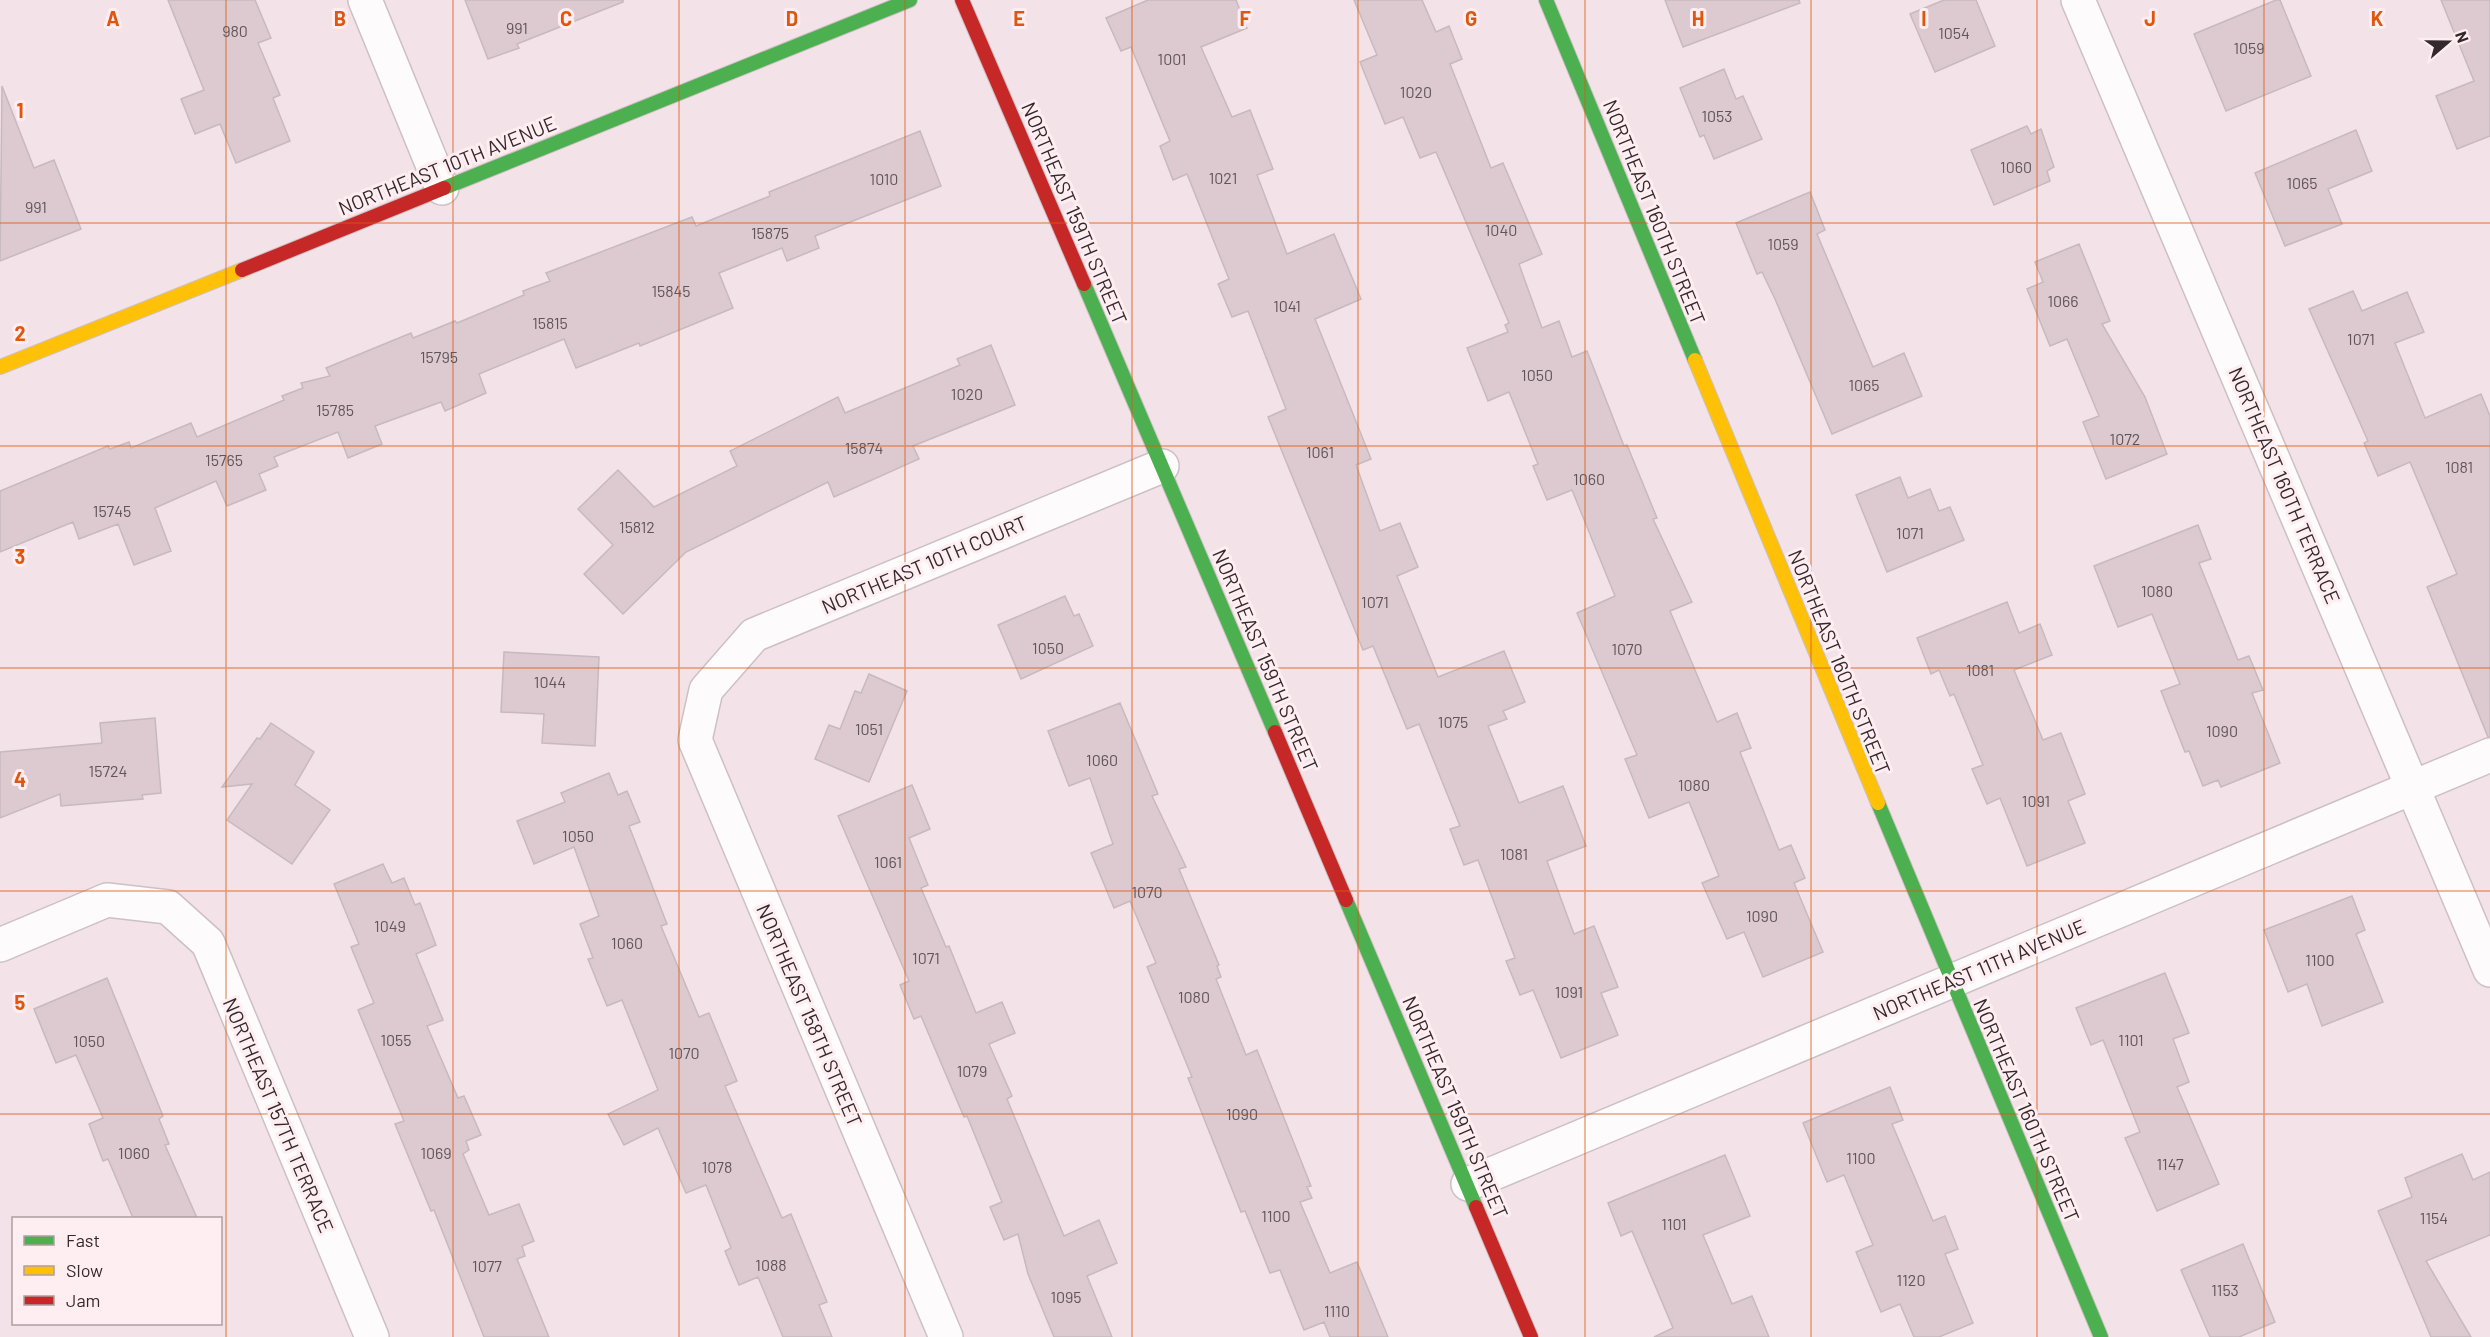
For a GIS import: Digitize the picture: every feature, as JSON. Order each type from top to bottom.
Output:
[{"type":"street","points":[[365,0],[442,188]]},
{"type":"street","name":"NORTHEAST 10TH AVENUE","points":[[0,367],[909,0]]},
{"type":"street","name":"NORTHEAST 159TH STREET","points":[[962,0],[1468,1184],[1531,1337]]},
{"type":"street","name":"NORTHEAST 160TH STREET","points":[[1546,0],[1951,981],[2101,1337]]},
{"type":"street","name":"NORTHEAST 160TH TERRACE","points":[[2079,0],[2414,786],[2490,970]]},
{"type":"street","name":"NORTHEAST 10TH COURT","points":[[706,690],[754,635],[1162,466]]},
{"type":"street","name":"NORTHEAST 158TH STREET","points":[[706,690],[695,740],[946,1337]]},
{"type":"street","name":"NORTHEAST 11TH AVENUE","points":[[1468,1184],[2490,755]]},
{"type":"street","name":"NORTHEAST 157TH TERRACE","points":[[0,945],[107,900],[168,906],[208,944],[372,1337]]},
{"type":"building","points":[[168,0],[255,0],[271,38],[258,43],[280,95],[273,98],[290,141],[236,163],[220,124],[195,134],[181,99],[204,90]]},
{"type":"building","points":[[465,0],[623,0],[623,2],[517,44],[519,48],[488,59]]},
{"type":"building","points":[[1148,0],[1236,0],[1247,28],[1201,47],[1232,117],[1250,110],[1273,169],[1257,175],[1287,254],[1334,234],[1361,299],[1315,319],[1371,459],[1356,465],[1380,531],[1400,523],[1418,567],[1397,576],[1438,677],[1504,651],[1525,702],[1503,711],[1507,719],[1488,726],[1519,803],[1563,786],[1586,846],[1547,861],[1574,934],[1594,926],[1618,987],[1601,993],[1618,1035],[1561,1058],[1533,990],[1520,995],[1506,961],[1515,958],[1478,860],[1464,865],[1450,829],[1460,826],[1419,724],[1407,729],[1373,646],[1363,650],[1268,417],[1286,409],[1248,311],[1232,317],[1218,284],[1229,279],[1187,174],[1173,180],[1160,146],[1170,141],[1131,47],[1121,51],[1106,18]]},
{"type":"building","points":[[1354,0],[1422,0],[1436,32],[1449,26],[1462,59],[1450,64],[1491,168],[1503,163],[1542,254],[1519,264],[1542,328],[1559,321],[1572,357],[1587,351],[1624,446],[1627,445],[1657,518],[1653,519],[1692,602],[1670,611],[1717,722],[1737,713],[1751,748],[1740,752],[1779,850],[1791,845],[1805,878],[1794,883],[1823,952],[1763,977],[1744,932],[1727,939],[1702,883],[1719,876],[1689,802],[1649,818],[1625,759],[1637,755],[1577,613],[1615,596],[1572,490],[1547,500],[1533,466],[1538,464],[1509,392],[1488,401],[1467,348],[1508,332],[1505,325],[1509,323],[1436,152],[1420,158],[1403,117],[1385,124],[1360,62],[1377,55]]},
{"type":"building","points":[[1665,0],[1799,0],[1800,3],[1683,47]]},
{"type":"building","points":[[1944,0],[1976,0],[1995,46],[1935,72],[1910,14]]},
{"type":"building","points":[[2280,0],[2311,76],[2226,111],[2194,34]]},
{"type":"building","points":[[2441,0],[2490,0],[2490,136],[2457,149],[2436,96],[2474,81]]},
{"type":"building","points":[[1724,69],[1736,99],[1743,96],[1762,139],[1714,159],[1704,135],[1700,137],[1680,88]]},
{"type":"building","points":[[2,86],[34,168],[54,160],[81,229],[0,261]]},
{"type":"building","points":[[2027,126],[2031,134],[2041,129],[2054,167],[2047,171],[2050,181],[1994,205],[1971,150]]},
{"type":"building","points":[[2356,130],[2372,171],[2328,189],[2342,224],[2285,246],[2255,173]]},
{"type":"building","points":[[920,131],[941,186],[815,236],[819,248],[787,261],[782,248],[719,273],[733,308],[640,346],[639,343],[576,368],[564,339],[479,374],[486,393],[445,411],[441,402],[375,426],[382,444],[348,458],[338,432],[274,457],[278,466],[259,474],[266,490],[227,506],[216,481],[155,508],[171,551],[134,565],[118,524],[79,539],[73,522],[0,552],[0,491],[108,446],[110,449],[129,442],[131,448],[191,423],[197,437],[284,400],[282,396],[303,388],[301,383],[330,376],[326,368],[411,333],[413,338],[455,321],[457,323],[524,295],[523,291],[550,281],[546,273],[692,217],[696,226],[770,196],[769,192]]},
{"type":"building","points":[[1810,192],[1825,230],[1817,234],[1873,367],[1904,353],[1922,396],[1832,434],[1775,299],[1762,272],[1757,274],[1736,223]]},
{"type":"building","points":[[2079,244],[2110,321],[2102,324],[2145,397],[2167,454],[2106,479],[2083,422],[2099,416],[2067,339],[2050,346],[2027,289],[2043,282],[2035,262]]},
{"type":"building","points":[[2353,291],[2362,311],[2407,292],[2424,332],[2395,343],[2425,418],[2481,394],[2490,416],[2490,737],[2488,737],[2427,587],[2457,574],[2410,462],[2378,476],[2364,443],[2368,441],[2309,309]]},
{"type":"building","points":[[991,345],[1015,405],[913,446],[919,459],[834,497],[828,482],[686,552],[623,614],[584,574],[613,545],[578,509],[618,470],[654,507],[737,466],[730,451],[838,397],[845,413],[960,365],[957,359]]},
{"type":"building","points":[[1900,477],[1908,498],[1930,489],[1939,511],[1950,507],[1964,540],[1887,572],[1856,495]]},
{"type":"building","points":[[2198,525],[2211,559],[2199,563],[2238,660],[2249,656],[2263,690],[2252,693],[2280,763],[2221,787],[2218,780],[2203,786],[2189,751],[2185,752],[2161,691],[2180,684],[2152,614],[2118,627],[2094,566]]},
{"type":"building","points":[[1065,596],[1074,616],[1079,614],[1093,646],[1021,679],[998,625]]},
{"type":"building","points":[[2007,602],[2019,633],[2040,624],[2052,655],[2014,670],[2043,740],[2061,733],[2085,794],[2068,801],[2085,843],[2027,866],[2000,798],[1987,804],[1972,769],[1983,765],[1954,694],[1950,696],[1939,670],[1931,674],[1917,638]]},
{"type":"building","points":[[504,652],[599,657],[595,746],[542,743],[544,714],[501,712]]},
{"type":"building","points":[[869,674],[907,691],[869,782],[815,759],[829,725],[840,729],[855,691],[861,693]]},
{"type":"building","points":[[1120,703],[1158,794],[1152,796],[1186,867],[1179,869],[1219,965],[1217,966],[1221,977],[1216,979],[1246,1055],[1257,1050],[1311,1186],[1307,1187],[1312,1198],[1300,1202],[1330,1273],[1357,1262],[1388,1337],[1330,1337],[1324,1322],[1304,1330],[1280,1270],[1270,1273],[1245,1211],[1241,1212],[1188,1078],[1192,1077],[1147,967],[1156,963],[1130,901],[1114,908],[1091,853],[1113,844],[1090,778],[1069,786],[1048,731]]},
{"type":"building","points":[[155,718],[161,793],[142,795],[143,799],[61,806],[60,794],[0,818],[0,752],[102,743],[100,723]]},
{"type":"building","points":[[271,723],[314,752],[295,785],[330,810],[292,864],[227,820],[252,784],[222,787],[257,738],[260,739]]},
{"type":"building","points":[[609,773],[618,795],[627,791],[640,822],[629,826],[667,924],[661,926],[699,1017],[709,1013],[737,1081],[725,1086],[782,1218],[791,1214],[827,1302],[819,1305],[832,1337],[783,1337],[758,1277],[739,1285],[725,1251],[731,1248],[706,1185],[686,1193],[658,1128],[624,1145],[608,1114],[658,1090],[622,1000],[607,1006],[588,959],[593,958],[580,924],[599,916],[574,847],[534,864],[517,821],[565,802],[561,793]]},
{"type":"building","points":[[912,785],[930,829],[909,838],[928,885],[921,888],[946,947],[949,946],[976,1013],[1002,1002],[1015,1033],[989,1044],[1012,1096],[1007,1099],[1064,1236],[1099,1220],[1117,1263],[1087,1276],[1112,1337],[1054,1337],[1028,1274],[1018,1234],[1004,1240],[990,1207],[1002,1202],[967,1116],[964,1117],[921,1016],[914,1019],[900,985],[909,981],[838,816]]},
{"type":"building","points":[[383,864],[392,883],[404,878],[415,905],[420,903],[436,945],[416,954],[443,1020],[427,1026],[458,1098],[464,1096],[481,1135],[466,1141],[469,1150],[463,1154],[489,1215],[519,1204],[534,1241],[522,1246],[525,1256],[517,1259],[549,1337],[484,1337],[434,1210],[431,1211],[395,1124],[404,1121],[358,1010],[374,1003],[351,947],[359,944],[334,884]]},
{"type":"building","points":[[2352,896],[2365,930],[2356,934],[2383,1002],[2322,1026],[2307,984],[2288,992],[2264,930]]},
{"type":"building","points":[[2165,973],[2189,1033],[2173,1039],[2189,1082],[2177,1087],[2219,1184],[2157,1211],[2125,1138],[2140,1132],[2103,1040],[2091,1045],[2076,1008]]},
{"type":"building","points":[[107,978],[163,1116],[159,1119],[169,1144],[165,1145],[197,1217],[133,1217],[108,1159],[103,1161],[89,1124],[103,1118],[76,1055],[56,1063],[34,1009]]},
{"type":"building","points":[[1890,1087],[1903,1120],[1892,1124],[1933,1221],[1945,1216],[1958,1249],[1945,1254],[1973,1323],[1939,1337],[1914,1337],[1900,1304],[1881,1312],[1856,1252],[1873,1245],[1844,1175],[1827,1182],[1803,1123]]},
{"type":"building","points":[[2462,1154],[2473,1180],[2490,1172],[2490,1235],[2426,1261],[2471,1337],[2431,1337],[2378,1211],[2412,1197],[2405,1178]]},
{"type":"building","points":[[1725,1155],[1750,1216],[1703,1235],[1732,1304],[1752,1296],[1769,1337],[1654,1337],[1673,1328],[1632,1231],[1621,1236],[1608,1203]]},
{"type":"building","points":[[2243,1244],[2275,1322],[2239,1337],[2210,1337],[2181,1270]]},
{"type":"traffic: fast","points":[[444,188],[910,0]]},
{"type":"traffic: fast","points":[[1546,0],[1695,360]]},
{"type":"traffic: fast","points":[[1084,284],[1275,732]]},
{"type":"traffic: fast","points":[[1878,803],[2101,1337]]},
{"type":"traffic: fast","points":[[1346,900],[1476,1207]]},
{"type":"traffic: slow","points":[[0,367],[242,270]]},
{"type":"traffic: slow","points":[[1695,360],[1878,803]]},
{"type":"traffic: jam","points":[[962,0],[1084,284]]},
{"type":"traffic: jam","points":[[242,270],[444,188]]},
{"type":"traffic: jam","points":[[1275,732],[1346,900]]},
{"type":"traffic: jam","points":[[1476,1207],[1531,1337]]}]
